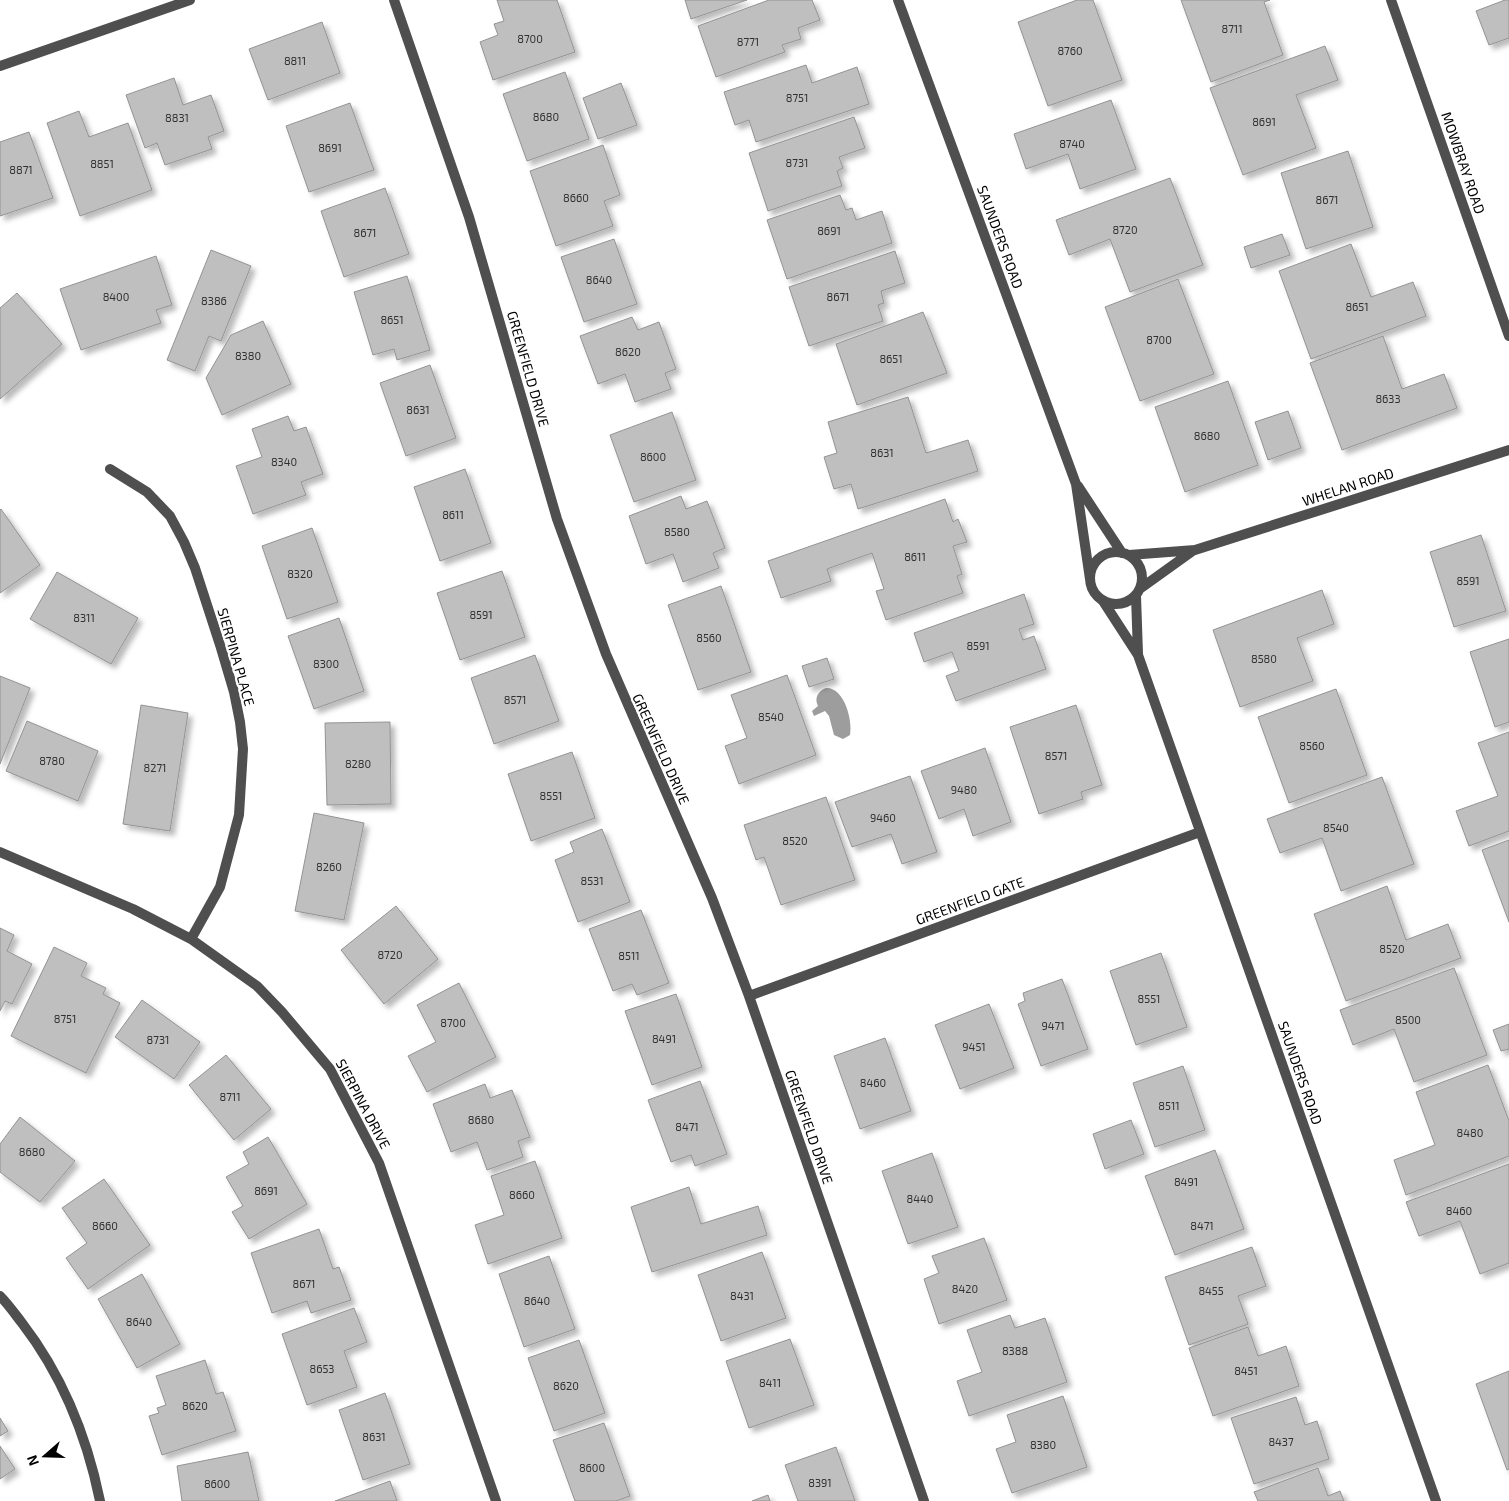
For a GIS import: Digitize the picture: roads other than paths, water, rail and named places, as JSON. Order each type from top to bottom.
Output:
[{"type":"street","points":[[0,66],[190,0]]},
{"type":"street","name":"GREENFIELD DRIVE","points":[[394,0],[472,226],[554,510],[572,563],[610,663],[712,898],[749,996],[924,1501]]},
{"type":"street","name":"SAUNDERS ROAD","points":[[898,0],[1076,484],[1090,579]]},
{"type":"street","name":"MOWBRAY ROAD","points":[[1391,0],[1509,336]]},
{"type":"street","name":"WHELAN ROAD","points":[[1126,554],[1195,550],[1509,450]]},
{"type":"street","name":"SIERPINA PLACE","points":[[110,469],[147,492],[170,516],[184,542],[195,568],[221,648],[234,692],[240,722],[243,749],[239,815],[220,888],[191,939]]},
{"type":"street","name":"SAUNDERS ROAD","points":[[1076,484],[1126,554]]},
{"type":"street","name":"WHELAN ROAD","points":[[1138,592],[1195,550]]},
{"type":"street","points":[[1108,553],[1126,554],[1138,563],[1141,571],[1138,592],[1120,604],[1103,601],[1096,595],[1090,579],[1091,571],[1100,557],[1108,553]]},
{"type":"street","name":"SAUNDERS ROAD","points":[[1138,592],[1138,655]]},
{"type":"street","name":"SAUNDERS ROAD","points":[[1103,601],[1138,655],[1436,1501]]},
{"type":"street","name":"GREENFIELD GATE","points":[[749,996],[1200,832]]},
{"type":"street","name":"SIERPINA DRIVE","points":[[0,852],[133,909],[191,939],[257,986],[282,1012],[330,1069],[379,1163],[496,1501]]},
{"type":"street","points":[[0,1296],[32,1336],[62,1386],[87,1450],[100,1501]]}]
